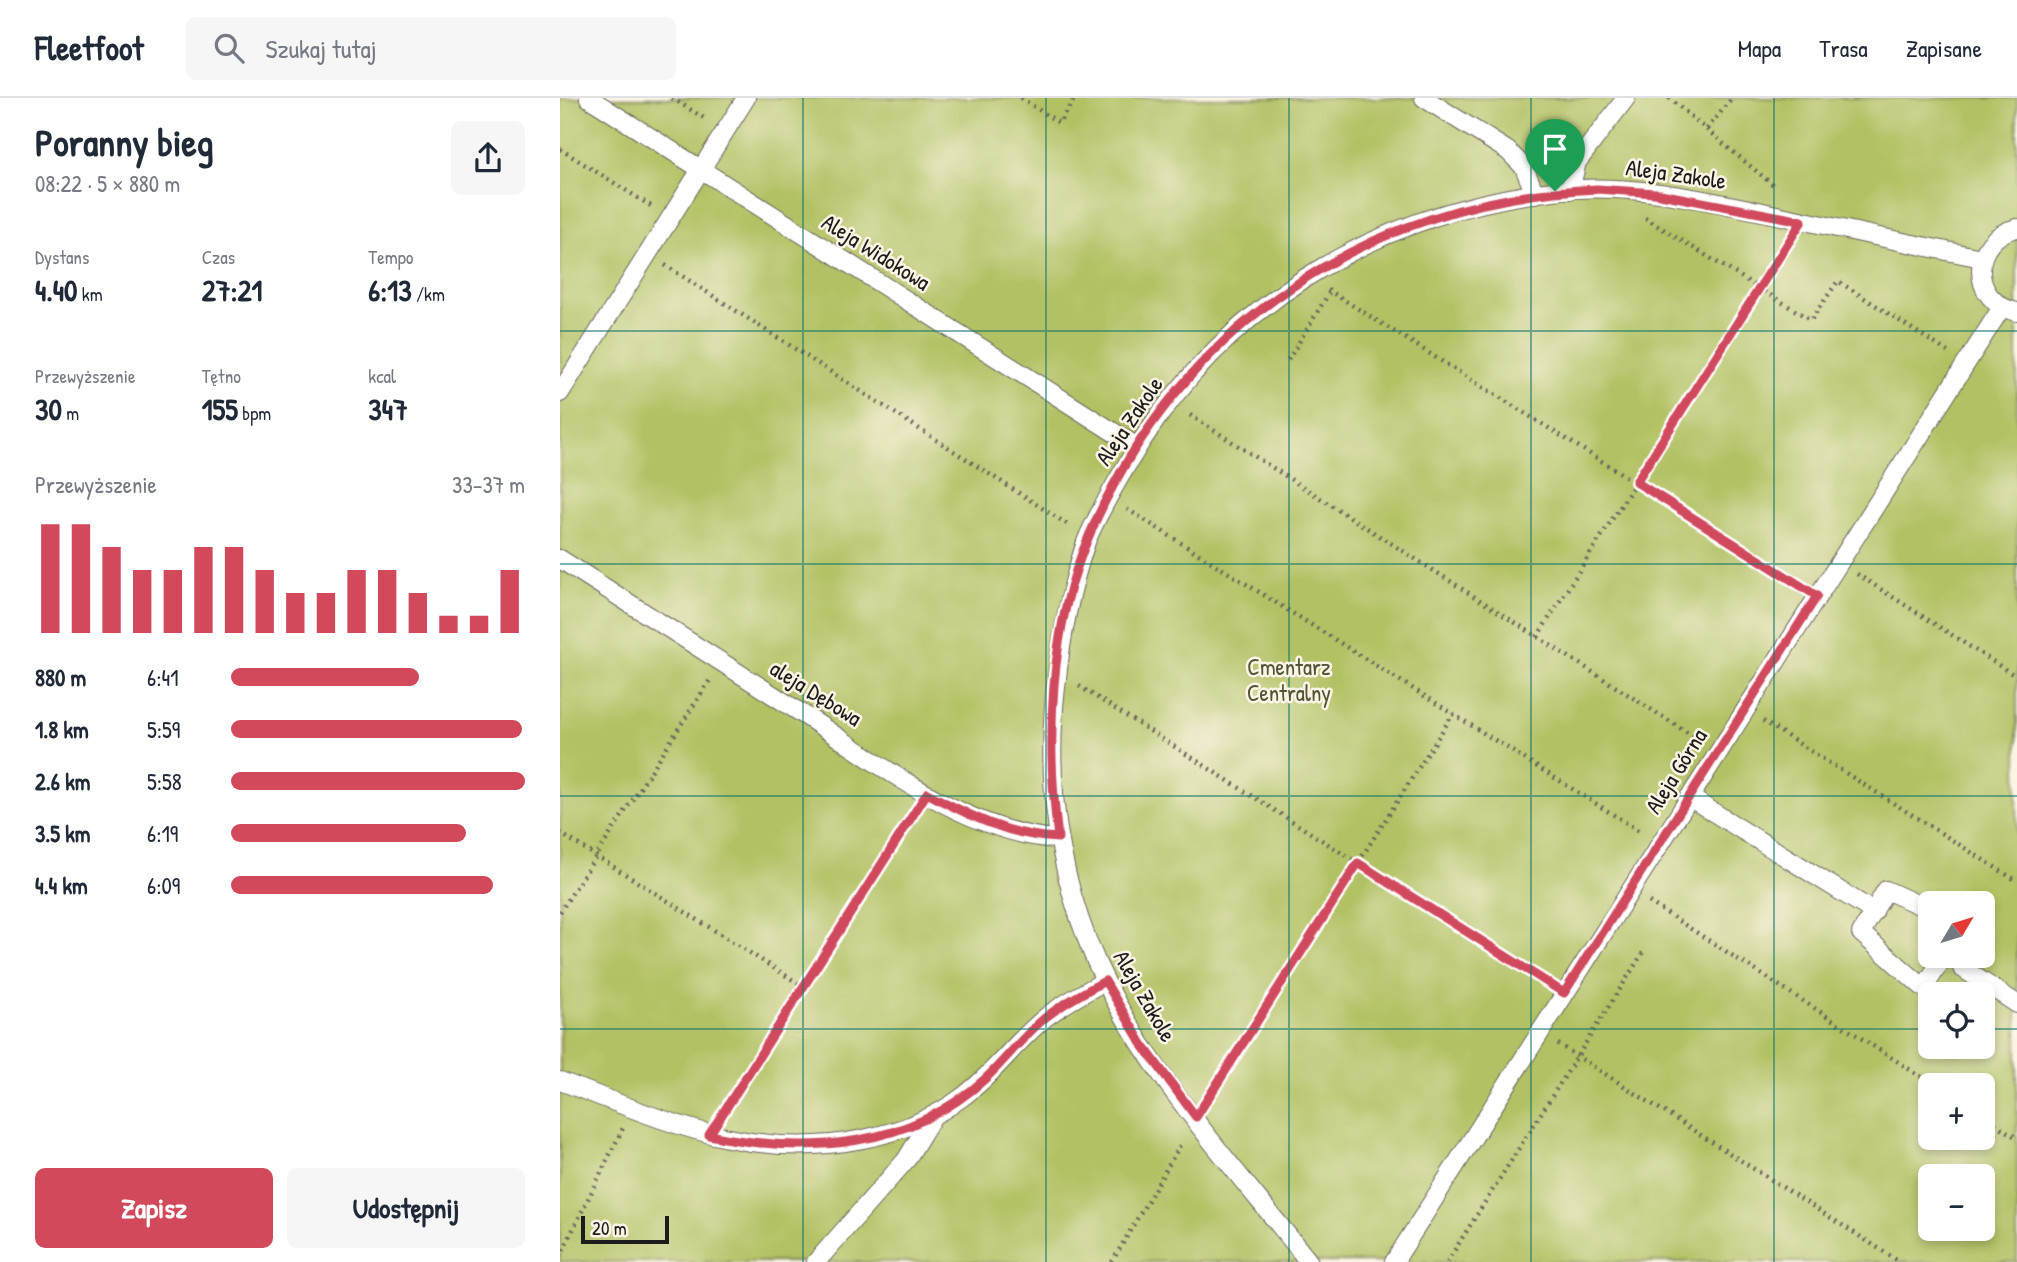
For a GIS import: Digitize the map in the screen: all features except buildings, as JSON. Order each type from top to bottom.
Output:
[{"type":"street","name":"Aleja Widokowa","points":[[589,98],[1138,447]]},
{"type":"street","points":[[560,393],[746,98]]},
{"type":"street","points":[[1424,98],[1507,151],[1524,167],[1535,194]]},
{"type":"street","points":[[1570,190],[1577,162],[1626,98]]},
{"type":"street","name":"Aleja Zakole","points":[[1309,1262],[1142,1044],[1105,981],[1076,906],[1058,838],[1052,756],[1057,673],[1071,592],[1088,537],[1138,447],[1168,401],[1191,374],[1248,319],[1306,276],[1338,257],[1422,221],[1473,206],[1535,194],[1570,190],[1655,193],[1982,258]]},
{"type":"street","points":[[1982,258],[1995,237],[2017,228]]},
{"type":"street","name":"Aleja Górna","points":[[1394,1262],[1965,363],[2009,309],[1990,298],[1983,286],[1982,258]]},
{"type":"street","name":"aleja Dębowa","points":[[560,559],[927,793],[997,828],[1027,836],[1058,838]]},
{"type":"street","points":[[1689,797],[1874,912]]},
{"type":"street","points":[[1918,905],[1886,890],[1861,933],[1924,988],[1936,968]]},
{"type":"street","points":[[1962,968],[2017,1004]]},
{"type":"street","points":[[560,1081],[709,1135],[747,1143],[816,1147],[879,1135],[933,1116],[985,1079],[1045,1018],[1105,981]]},
{"type":"street","points":[[816,1262],[892,1178],[933,1116]]},
{"type":"path","points":[[672,98],[725,131]]},
{"type":"path","points":[[1021,98],[1059,123],[1074,98]]},
{"type":"path","points":[[1670,98],[1773,185]]},
{"type":"path","points":[[1707,129],[1732,98]]},
{"type":"path","points":[[560,149],[670,219]]},
{"type":"path","points":[[1644,218],[1811,320],[1838,281],[1965,363]]},
{"type":"path","points":[[1537,637],[1802,221]]},
{"type":"path","points":[[648,254],[1088,537]]},
{"type":"path","points":[[1306,276],[1817,596]]},
{"type":"path","points":[[1287,360],[1330,291]]},
{"type":"path","points":[[1187,413],[1717,752]]},
{"type":"path","points":[[1127,509],[1659,843]]},
{"type":"path","points":[[1839,562],[2017,677]]},
{"type":"path","points":[[560,912],[722,662]]},
{"type":"path","points":[[1057,673],[1564,993]]},
{"type":"path","points":[[1744,709],[2017,881]]},
{"type":"path","points":[[1112,1262],[1196,1117],[1453,714]]},
{"type":"path","points":[[709,1135],[927,793]]},
{"type":"path","points":[[560,833],[804,987]]},
{"type":"path","points":[[1630,890],[1918,1075]]},
{"type":"path","points":[[1447,1262],[1644,951]]},
{"type":"path","points":[[1539,1032],[1900,1262]]},
{"type":"path","points":[[560,1256],[632,1108]]},
{"type":"path","points":[[1995,1124],[2017,1138]]},
{"type":"green space","name":"Cmentarz Centralny","points":[[560,98],[2017,98],[2017,1262],[560,1262]]},
{"type":"route","points":[[1597,189],[1655,193],[1802,221],[1636,482],[1817,596],[1564,993],[1358,863],[1196,1117],[1142,1044],[1105,981],[1078,995],[1045,1018],[985,1079],[959,1100],[933,1116],[906,1127],[849,1142],[816,1147],[747,1143],[709,1135],[927,793],[997,828],[1017,834],[1058,838],[1052,779],[1052,731],[1060,644],[1076,572],[1088,537],[1108,497],[1168,401],[1191,374],[1248,319],[1273,299],[1338,257],[1446,213],[1555,191],[1597,189]]}]
